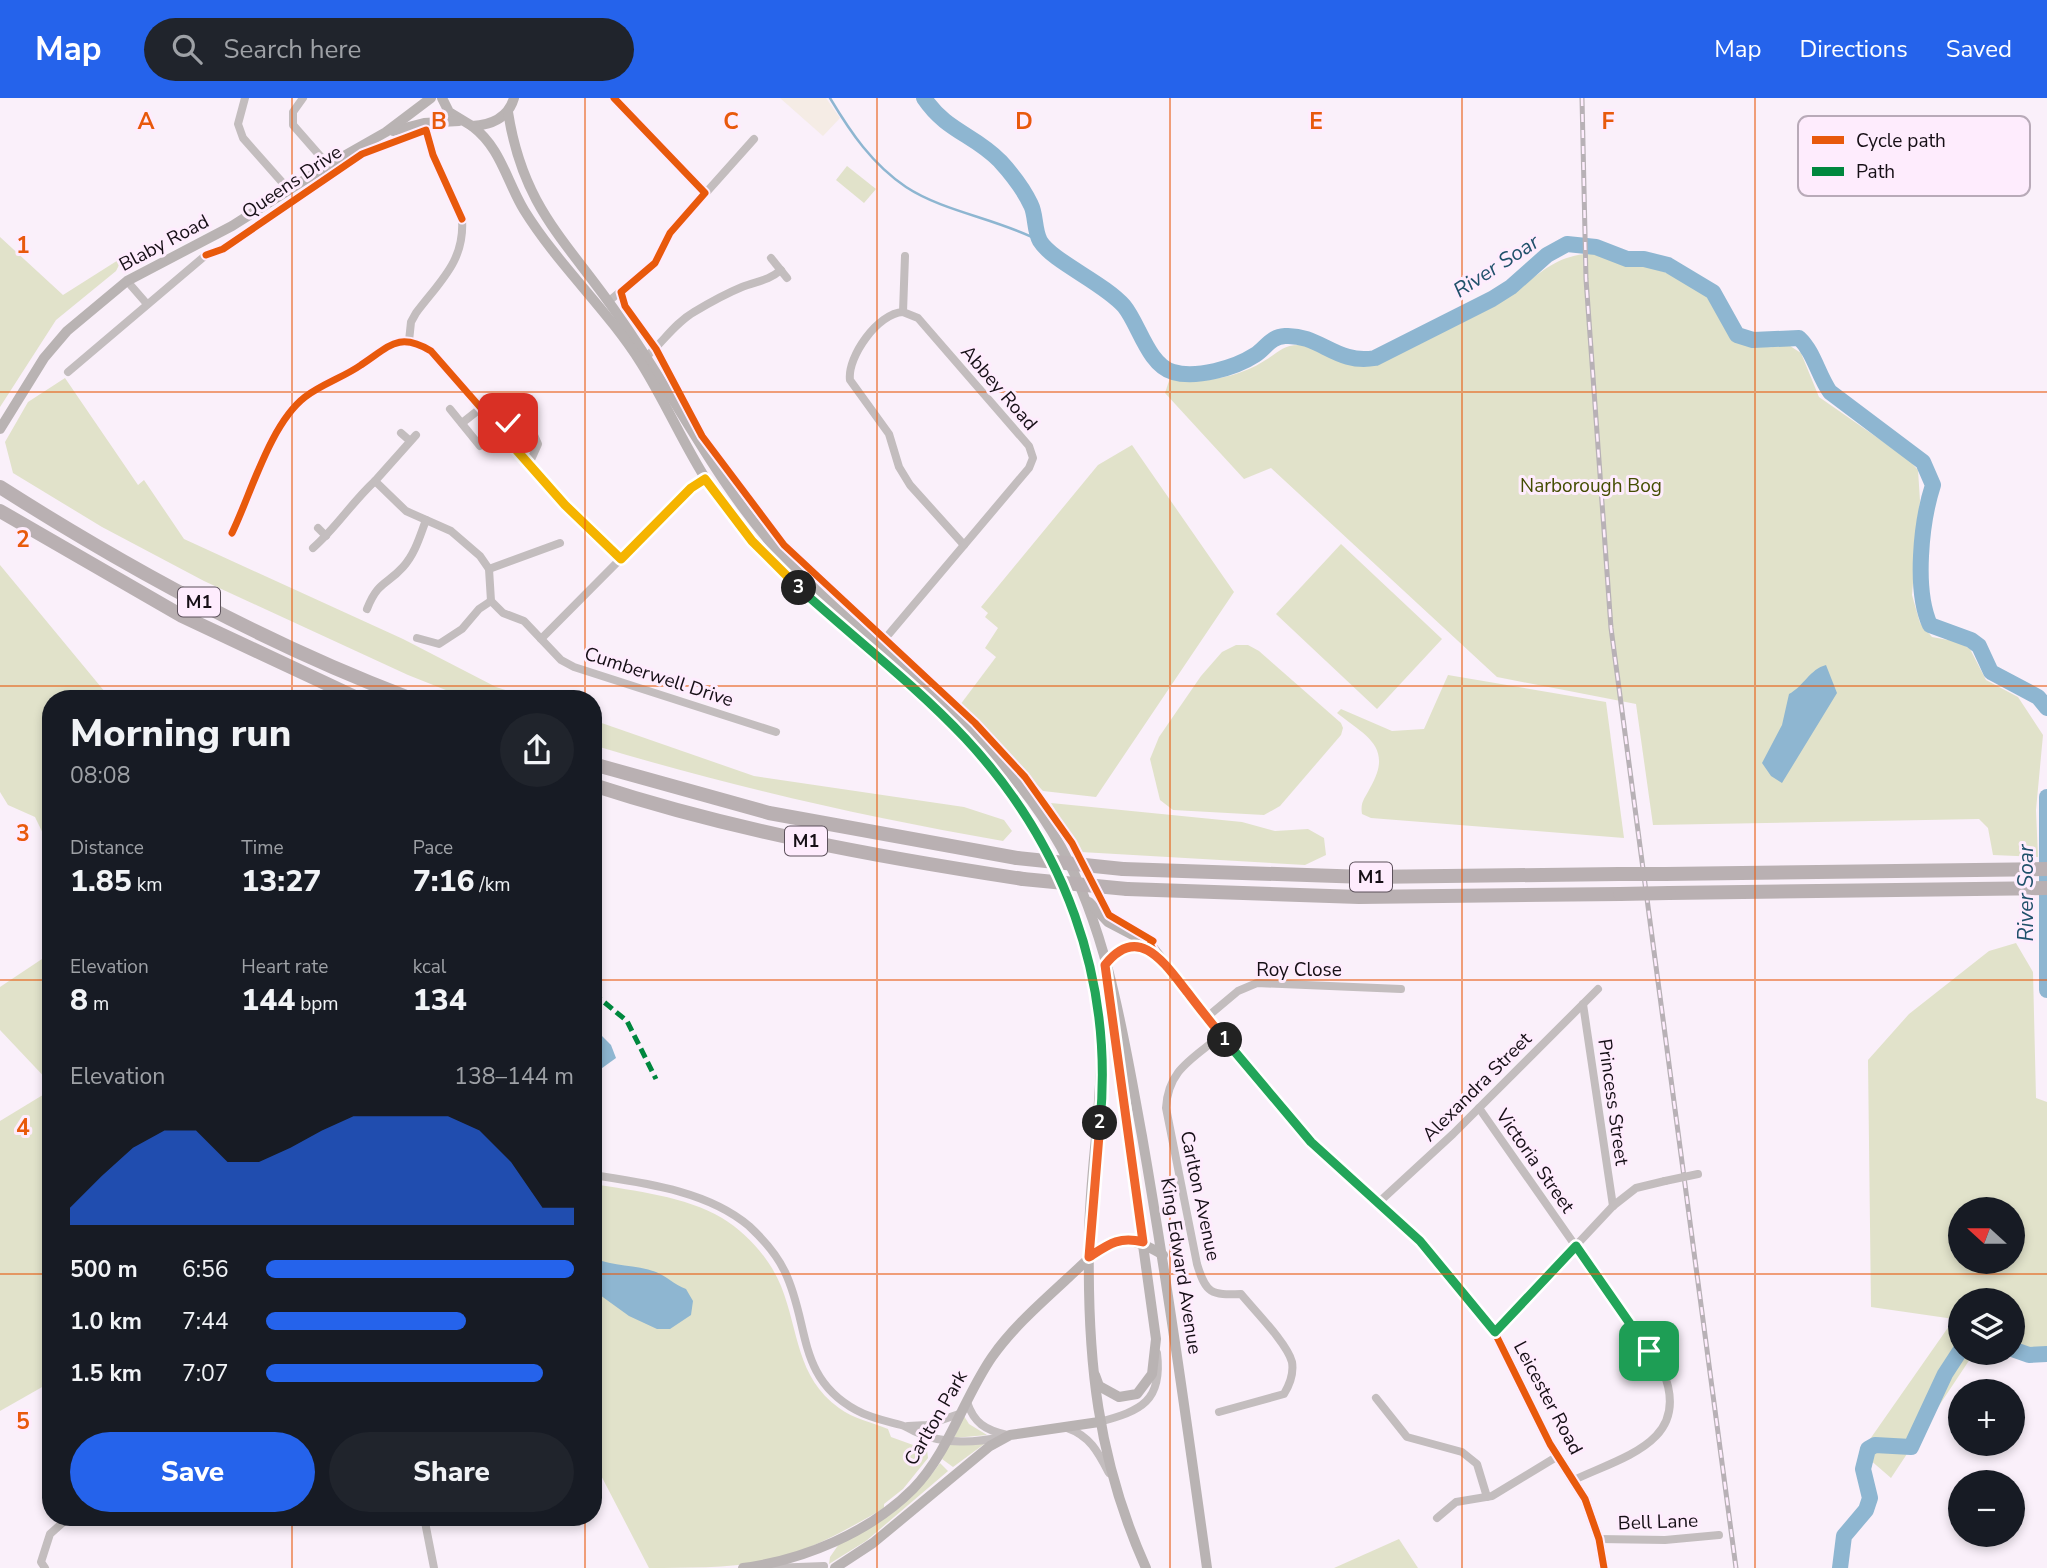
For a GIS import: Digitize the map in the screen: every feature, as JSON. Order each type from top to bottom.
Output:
[{"type":"highway","name":"M1","points":[[0,487],[184,595],[327,664],[390,690]]},
{"type":"highway","name":"M1","points":[[0,511],[182,616],[340,690]]},
{"type":"highway","name":"M1","points":[[602,767],[769,813],[1017,858],[1123,869],[1366,877],[2047,869]]},
{"type":"highway","name":"M1","points":[[602,788],[773,835],[1023,879],[1127,889],[1359,897],[2047,888]]},
{"type":"main road","name":"Blaby Road","points":[[0,429],[24,387],[67,331],[127,281],[232,226],[386,132],[431,98]]},
{"type":"main road","points":[[442,98],[449,112],[459,121],[472,126],[487,137],[498,153],[523,208],[556,255],[641,362],[705,479],[752,541],[791,581],[965,738],[1023,813],[1048,853],[1070,897],[1095,988],[1101,1108],[1089,1257],[1091,1365],[1099,1422],[1124,1518],[1146,1568]]},
{"type":"main road","points":[[472,126],[486,126],[508,111],[514,98]]},
{"type":"main road","points":[[508,111],[514,148],[539,206],[566,250],[609,302],[647,356]]},
{"type":"main road","name":"Blaby Road","points":[[386,132],[424,123],[459,121]]},
{"type":"main road","name":"King Edward Avenue","points":[[647,356],[723,480],[776,549],[975,733],[1038,811],[1087,900],[1122,1023],[1163,1255],[1207,1568]]},
{"type":"main road","name":"Leicester Road","points":[[1087,900],[1108,922],[1143,938],[1311,1142],[1420,1241],[1495,1332],[1558,1456],[1585,1499],[1599,1539],[1604,1568]]},
{"type":"main road","points":[[1106,968],[1116,951],[1124,948],[1140,947],[1154,953]]},
{"type":"main road","name":"King Edward Avenue","points":[[1091,1365],[1099,1387],[1119,1397],[1137,1394],[1152,1374],[1156,1339],[1106,968]]},
{"type":"main road","name":"Carlton Park","points":[[751,1568],[810,1552],[865,1523],[913,1488],[947,1440],[992,1357],[1012,1331],[1089,1257],[1115,1240],[1128,1238],[1143,1242]]},
{"type":"main road","points":[[1143,1242],[1163,1255]]},
{"type":"main road","name":"Carlton Park","points":[[829,1567],[873,1543],[982,1452],[1010,1435],[1099,1422]]},
{"type":"street","points":[[245,98],[238,124],[243,138],[289,190]]},
{"type":"street","points":[[303,98],[293,112],[293,125],[328,165]]},
{"type":"street","points":[[614,98],[705,193]]},
{"type":"street","points":[[609,302],[655,263],[670,233],[754,139]]},
{"type":"street","points":[[409,341],[411,322],[416,313],[460,253],[463,239],[462,219]]},
{"type":"street","points":[[68,372],[206,255]]},
{"type":"street","points":[[905,256],[903,312],[892,314],[882,321],[853,357],[849,380],[889,434],[899,467],[910,485],[964,545]]},
{"type":"street","points":[[771,258],[787,278]]},
{"type":"street","points":[[647,356],[667,338],[678,322],[692,313],[744,286],[767,281],[781,270]]},
{"type":"street","points":[[127,281],[147,304]]},
{"type":"street","name":"Abbey Road","points":[[889,634],[1029,468],[1032,452],[918,318],[903,312]]},
{"type":"street","points":[[232,533],[277,432],[293,409],[305,397],[360,366],[389,344],[409,341],[431,351],[529,464],[621,559]]},
{"type":"street","points":[[462,423],[481,408]]},
{"type":"street","points":[[450,409],[480,446]]},
{"type":"street","points":[[497,428],[514,422],[531,428],[538,444],[529,464]]},
{"type":"street","points":[[313,548],[412,438],[401,433]]},
{"type":"street","points":[[541,639],[691,488],[705,479]]},
{"type":"street","points":[[375,481],[407,510],[452,531],[481,556],[489,569],[491,601],[479,608],[463,629],[439,644],[417,638]]},
{"type":"street","points":[[367,609],[380,584],[402,575],[426,520]]},
{"type":"street","points":[[318,528],[326,536]]},
{"type":"street","points":[[489,569],[560,543]]},
{"type":"street","name":"Cumberwell Drive","points":[[491,601],[503,613],[524,621],[561,660],[574,667],[776,732]]},
{"type":"street","name":"Roy Close","points":[[1207,1017],[1238,991],[1257,983],[1401,989]]},
{"type":"street","name":"Alexandra Street","points":[[1377,1204],[1479,1108],[1598,989]]},
{"type":"street","name":"Princess Street","points":[[1583,1004],[1613,1206]]},
{"type":"street","name":"Carlton Avenue","points":[[1219,1412],[1284,1394],[1292,1381],[1292,1361],[1267,1325],[1241,1294],[1217,1295],[1203,1285],[1197,1264],[1166,1108],[1167,1090],[1177,1073],[1221,1035]]},
{"type":"street","name":"Victoria Street","points":[[1479,1108],[1663,1371],[1670,1386],[1672,1406],[1663,1431],[1645,1446],[1574,1480]]},
{"type":"street","points":[[1495,1332],[1613,1206],[1636,1188],[1698,1174]]},
{"type":"street","points":[[602,1176],[627,1180],[708,1202],[750,1227],[776,1255],[786,1275],[809,1359],[823,1383],[857,1411],[905,1426],[921,1435],[947,1440],[986,1441],[1010,1435]]},
{"type":"street","name":"Carlton Park","points":[[1099,1422],[1133,1413],[1149,1401],[1160,1373],[1156,1339]]},
{"type":"street","points":[[1376,1398],[1407,1437],[1454,1449],[1477,1464],[1487,1497]]},
{"type":"street","points":[[967,1402],[972,1417],[979,1424],[989,1431],[1010,1435]]},
{"type":"street","points":[[905,1426],[928,1425],[959,1414]]},
{"type":"street","points":[[1062,1427],[1080,1433],[1094,1446],[1114,1481]]},
{"type":"street","points":[[1437,1518],[1456,1502],[1487,1497],[1558,1456]]},
{"type":"street","points":[[45,1568],[41,1562],[44,1547],[56,1526]]},
{"type":"street","points":[[426,1526],[434,1568]]},
{"type":"street","name":"Bell Lane","points":[[1599,1539],[1665,1540],[1719,1535]]},
{"type":"street","points":[[772,1568],[829,1567]]},
{"type":"shaded area","points":[[780,98],[826,98],[840,118],[823,136]]},
{"type":"green space","points":[[847,166],[876,189],[864,203],[836,180]]},
{"type":"green space","points":[[0,237],[63,295],[123,257],[116,271],[56,320],[0,407]]},
{"type":"green space","name":"Narborough Bog","points":[[1598,253],[1669,274],[1692,284],[1702,291],[1732,334],[1742,341],[1768,347],[1787,344],[1801,353],[1819,397],[1908,459],[1918,470],[1920,501],[1912,595],[1920,623],[1932,637],[1959,642],[1970,649],[1986,680],[2018,697],[2043,735],[2036,810],[2038,857],[1993,855],[1988,828],[1979,819],[1653,825],[1636,704],[1497,677],[1271,468],[1244,479],[1165,393],[1170,378],[1206,380],[1230,376],[1293,345],[1315,348],[1350,363],[1370,366],[1500,302],[1555,263],[1581,254]]},
{"type":"green space","points":[[65,378],[138,485],[144,480],[184,539],[403,639],[505,690],[446,690],[408,675],[204,581],[102,527],[13,473],[5,442],[28,402]]},
{"type":"green space","points":[[1132,445],[1234,592],[1096,797],[1043,791],[960,705],[996,657],[985,648],[998,628],[985,617],[988,613],[981,607],[1098,465]]},
{"type":"green space","points":[[1341,544],[1442,639],[1377,709],[1276,614]]},
{"type":"green space","points":[[0,565],[103,690],[42,690],[42,831],[35,817],[8,805],[0,792]]},
{"type":"green space","points":[[1236,645],[1248,645],[1259,651],[1341,723],[1341,735],[1280,806],[1264,815],[1173,810],[1160,800],[1150,759],[1159,737],[1201,676],[1222,652]]},
{"type":"green space","points":[[1448,675],[1606,702],[1624,838],[1371,818],[1362,814],[1363,800],[1377,774],[1378,752],[1367,736],[1337,713],[1341,709],[1392,731],[1424,729]]},
{"type":"green space","points":[[602,723],[754,776],[964,807],[1004,820],[1012,831],[1003,841],[951,832],[848,811],[695,774],[602,748]]},
{"type":"green space","points":[[1051,803],[1242,822],[1275,831],[1308,829],[1324,838],[1326,855],[1305,865],[1081,852]]},
{"type":"green space","points":[[2016,943],[2033,972],[2036,1098],[2047,1102],[2047,1359],[2025,1356],[2025,1288],[1948,1288],[1948,1318],[1871,1307],[1868,1060],[1909,1014],[1989,951]]},
{"type":"green space","points":[[42,959],[42,1074],[0,1030],[0,987]]},
{"type":"green space","points":[[42,1095],[42,1387],[0,1411],[0,1121]]},
{"type":"green space","points":[[602,1186],[659,1195],[692,1204],[722,1218],[740,1231],[771,1266],[787,1303],[806,1368],[825,1396],[850,1415],[888,1429],[891,1437],[927,1450],[928,1458],[903,1489],[884,1504],[884,1508],[835,1535],[783,1558],[734,1566],[649,1568],[602,1477]]},
{"type":"green space","points":[[1948,1328],[1948,1365],[1966,1365],[1957,1379],[1948,1379],[1948,1392],[1891,1478],[1861,1452]]},
{"type":"green space","points":[[964,1416],[969,1424],[987,1435],[954,1438]]},
{"type":"green space","points":[[987,1442],[953,1467],[942,1459],[950,1443]]},
{"type":"green space","points":[[940,1463],[948,1471],[866,1541],[829,1564],[830,1557],[839,1544],[931,1475]]},
{"type":"green space","points":[[1399,1539],[1418,1568],[1334,1568]]},
{"type":"water","points":[[1826,665],[1837,693],[1782,783],[1771,776],[1762,763],[1782,725],[1789,694],[1816,670]]},
{"type":"water","points":[[602,1036],[611,1045],[616,1058],[602,1068]]},
{"type":"water","points":[[602,1261],[656,1272],[686,1289],[693,1301],[691,1315],[670,1329],[657,1329],[629,1316],[602,1296]]},
{"type":"waterway","points":[[830,98],[863,147],[906,187],[937,203],[1040,241]]},
{"type":"waterway","name":"River Soar","points":[[924,98],[951,126],[1000,161],[1025,193],[1034,213],[1040,241],[1046,249],[1115,297],[1124,306],[1150,353],[1164,368],[1173,372],[1193,374],[1226,368],[1247,360],[1272,341],[1285,336],[1308,340],[1349,357],[1375,358],[1492,299],[1511,287],[1547,255],[1567,244],[1596,247],[1627,259],[1644,259],[1668,265],[1713,292],[1737,335],[1753,340],[1799,338],[1830,392],[1923,462],[1933,485],[1925,518],[1921,556],[1922,594],[1930,625],[1971,640],[1979,646],[1991,672],[2038,697],[2047,708]]},
{"type":"waterway","name":"River Soar","points":[[2047,797],[2047,990]]},
{"type":"waterway","name":"River Soar","points":[[2025,1354],[2047,1354]]},
{"type":"waterway","name":"River Soar","points":[[1840,1568],[1844,1536],[1866,1510],[1870,1498],[1863,1469],[1868,1449],[1875,1445],[1911,1447],[1951,1365]]},
{"type":"railway","points":[[1582,98],[1586,279],[1611,628],[1736,1568]]},
{"type":"marked path","points":[[602,1000],[627,1021],[656,1079]]},
{"type":"cycle path","points":[[614,98],[705,193],[670,233],[655,263],[621,292],[625,306],[656,349],[702,436],[784,545],[975,723],[1025,777],[1072,843],[1109,915],[1153,941],[1150,944],[1155,953],[1311,1142],[1420,1242],[1491,1325],[1550,1444],[1585,1499],[1599,1539],[1604,1568]]},
{"type":"cycle path","name":"Queens Drive","points":[[206,255],[223,249],[362,154],[426,130],[433,155],[462,219]]},
{"type":"cycle path","points":[[232,533],[262,460],[281,424],[293,409],[312,392],[387,347],[410,342],[431,351],[565,504],[621,559]]},
{"type":"route","points":[[508,423],[497,428],[565,505],[621,559],[691,488],[705,479],[734,520],[791,581],[965,738],[1004,785],[1048,853],[1070,897],[1095,988],[1099,1017],[1101,1108],[1088,1240],[1089,1257],[1115,1240],[1128,1238],[1143,1242],[1105,965],[1116,951],[1140,947],[1161,958],[1243,1062],[1311,1142],[1420,1241],[1495,1332],[1576,1246],[1649,1351]]}]
